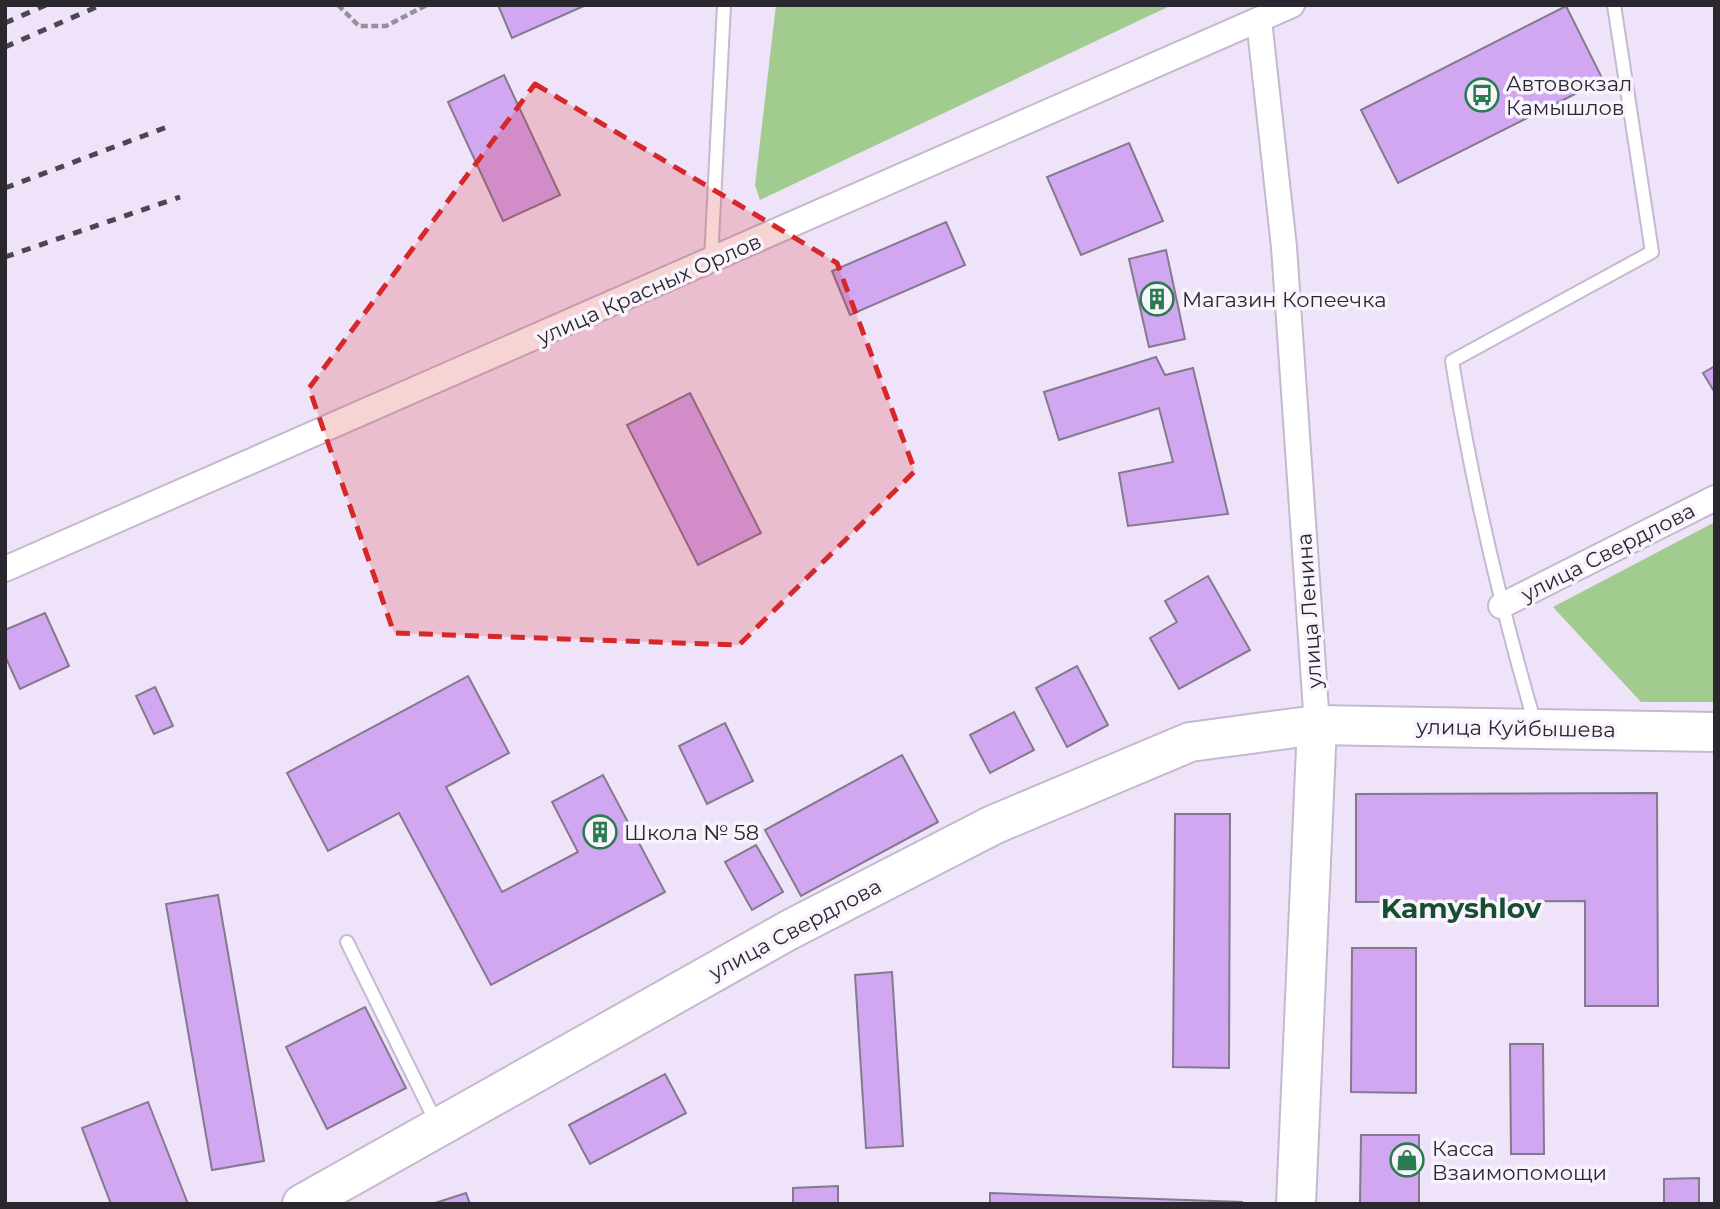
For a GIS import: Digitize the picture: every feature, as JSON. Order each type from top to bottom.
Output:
[{"type":"main road","name":"улица Куйбышева","points":[[1317,725],[1715,732]]},
{"type":"main road","name":"улица Свердлова","points":[[302,1204],[789,930],[993,825],[1190,742],[1317,725]]},
{"type":"main road","name":"улица Ленина","points":[[1296,1204],[1317,725]]},
{"type":"street","name":"улица Красных Орлов","points":[[5,569],[711,262],[1257,13],[1292,5]]},
{"type":"street","name":"улица Ленина","points":[[1257,13],[1284,247],[1317,725]]},
{"type":"street","name":"улица Свердлова","points":[[1501,606],[1715,498]]},
{"type":"lane","points":[[711,262],[724,5]]},
{"type":"lane","points":[[1537,728],[1501,606],[1452,360],[1652,252],[1614,5]]},
{"type":"lane","points":[[347,942],[439,1127]]},
{"type":"path","points":[[338,5],[359,26],[386,26],[427,5]]},
{"type":"highlighted area","points":[[535,84],[837,263],[915,471],[739,645],[394,633],[309,388]]},
{"type":"green space","points":[[776,5],[1172,5],[760,200],[755,185]]},
{"type":"green space","points":[[1715,522],[1715,702],[1641,702],[1553,607]]},
{"type":"building","points":[[498,5],[586,5],[512,38]]},
{"type":"building","name":"Автовокзал Камышлов","points":[[1566,6],[1603,80],[1398,183],[1361,110]]},
{"type":"building","points":[[504,75],[560,195],[503,221],[448,102]]},
{"type":"building","points":[[1129,143],[1163,221],[1081,255],[1047,177]]},
{"type":"building","points":[[946,222],[965,265],[850,315],[832,271]]},
{"type":"building","name":"Магазин Копеечка","points":[[1166,250],[1185,339],[1149,347],[1129,259]]},
{"type":"building","points":[[1156,357],[1165,375],[1193,368],[1228,514],[1128,526],[1119,473],[1173,462],[1159,408],[1059,440],[1044,392]]},
{"type":"building","points":[[1715,366],[1715,393],[1703,373]]},
{"type":"building","points":[[690,393],[761,533],[698,565],[627,425]]},
{"type":"building","points":[[1208,576],[1250,650],[1179,689],[1150,638],[1177,622],[1165,601]]},
{"type":"building","points":[[45,613],[69,666],[20,689],[5,656],[5,630]]},
{"type":"building","points":[[1077,666],[1108,725],[1067,747],[1036,688]]},
{"type":"building","name":"Школа № 58","points":[[468,676],[509,753],[446,787],[502,892],[578,852],[552,802],[603,775],[665,892],[491,985],[399,813],[328,851],[287,773]]},
{"type":"building","points":[[155,687],[173,726],[154,734],[136,696]]},
{"type":"building","points":[[1014,712],[1034,750],[990,773],[970,735]]},
{"type":"building","points":[[725,723],[753,781],[707,804],[679,746]]},
{"type":"building","points":[[902,755],[938,822],[801,896],[765,830]]},
{"type":"building","points":[[1657,793],[1658,1006],[1585,1006],[1585,901],[1356,902],[1356,794]]},
{"type":"building","points":[[1175,814],[1230,814],[1229,1068],[1173,1067]]},
{"type":"building","points":[[756,845],[783,892],[752,910],[725,862]]},
{"type":"building","points":[[218,895],[264,1161],[212,1170],[166,904]]},
{"type":"building","points":[[1352,948],[1416,948],[1416,1093],[1351,1092]]},
{"type":"building","points":[[892,972],[903,1146],[866,1148],[855,975]]},
{"type":"building","points":[[365,1007],[406,1088],[327,1129],[286,1047]]},
{"type":"building","points":[[1510,1044],[1543,1044],[1544,1154],[1511,1154]]},
{"type":"building","points":[[665,1074],[686,1113],[590,1164],[569,1125]]},
{"type":"building","points":[[148,1102],[188,1204],[111,1204],[82,1128]]},
{"type":"building","points":[[1361,1135],[1419,1135],[1419,1204],[1360,1204]]},
{"type":"building","points":[[1699,1178],[1699,1204],[1664,1204],[1664,1179]]},
{"type":"building","points":[[838,1186],[838,1204],[793,1204],[793,1188]]},
{"type":"building","points":[[466,1193],[470,1204],[432,1204]]},
{"type":"building","points":[[990,1193],[1242,1202],[1242,1204],[990,1204]]},
{"type":"railway","points":[[5,23],[46,5]]},
{"type":"railway","points":[[5,47],[101,5]]},
{"type":"railway","points":[[5,188],[167,127]]},
{"type":"railway","points":[[5,257],[180,197]]},
{"type":"place","name":"Автовокзал Камышлов","points":[[1482,95]]},
{"type":"place","name":"Магазин Копеечка","points":[[1157,299]]},
{"type":"place","name":"Школа № 58","points":[[600,832]]},
{"type":"place","name":"Касса Взаимопомощи","points":[[1407,1160]]},
{"type":"district","name":"Kamyshlov","points":[[1461,908]]}]
